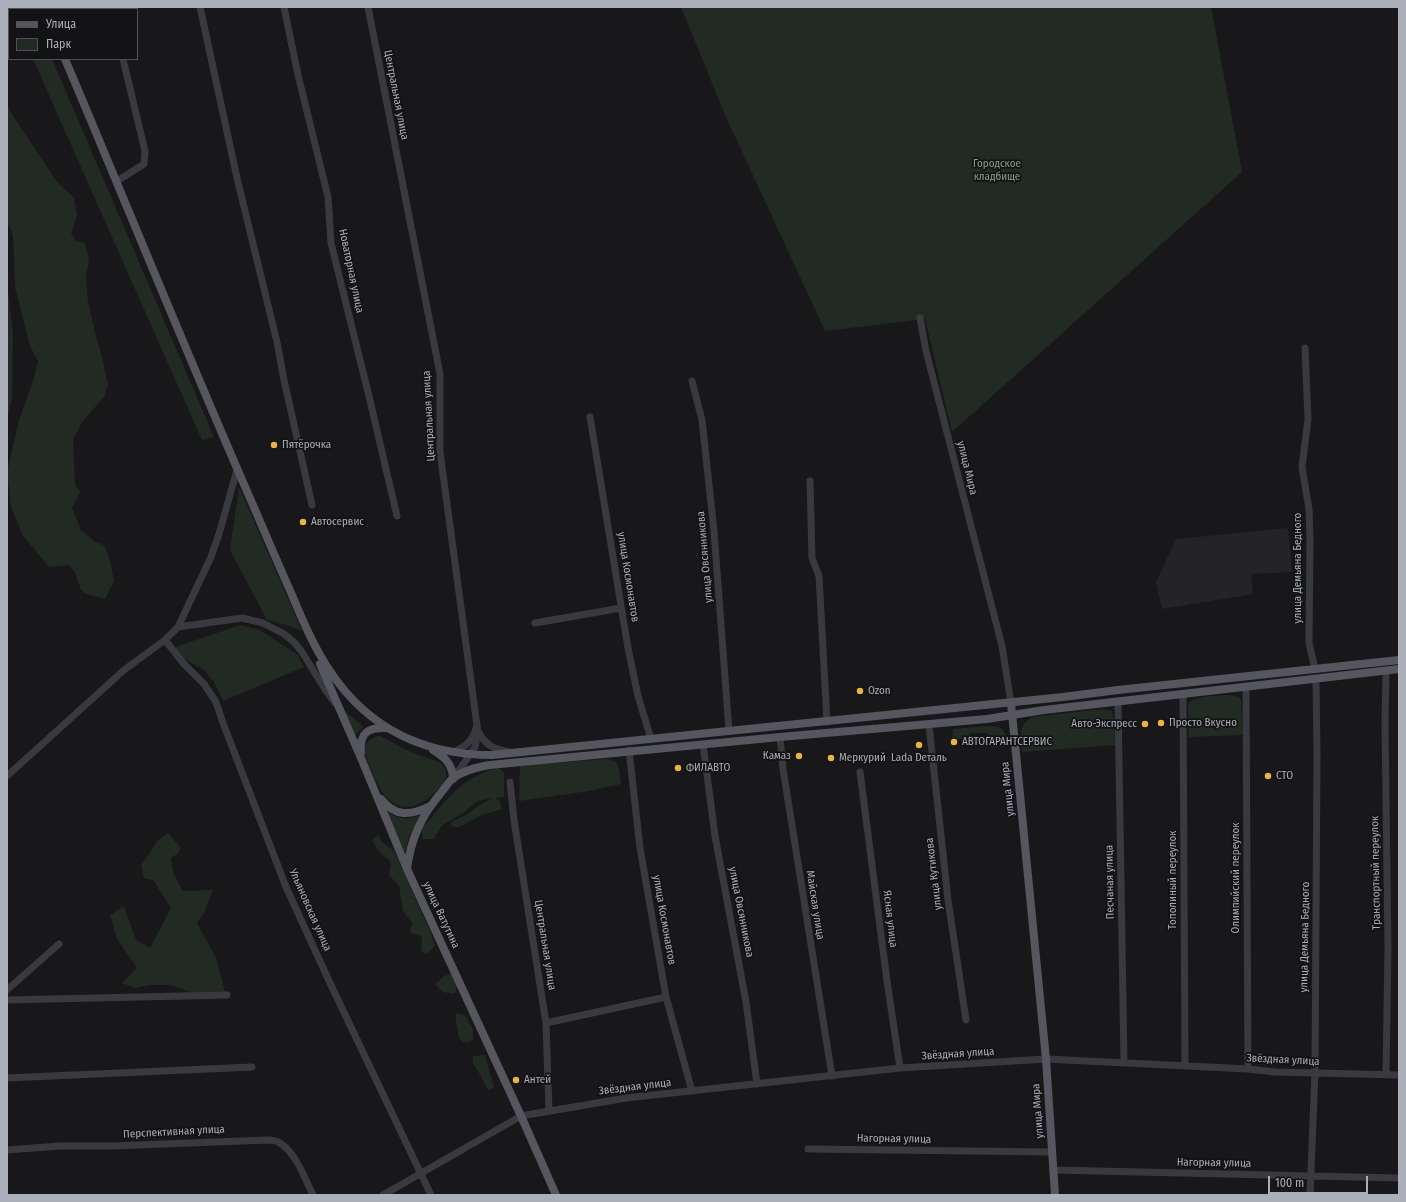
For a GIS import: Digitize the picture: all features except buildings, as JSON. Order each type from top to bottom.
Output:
[{"type":"main road","points":[[65,60],[237,470],[311,641],[327,668],[342,688],[365,711],[388,728],[405,738],[430,747],[453,752],[470,755],[492,755],[827,722],[1399,660]]},
{"type":"main road","name":"улица Ватутина","points":[[311,641],[362,758],[407,869],[556,1195]]},
{"type":"main road","points":[[407,869],[413,836],[430,806],[453,779],[464,772],[490,765],[630,750],[987,719],[1044,710],[1399,669]]},
{"type":"main road","name":"улица Мира","points":[[1011,702],[1046,1059],[1055,1195]]},
{"type":"main road","points":[[362,758],[360,746],[362,738],[366,733],[370,729],[377,727],[388,728]]},
{"type":"main road","points":[[430,747],[447,760],[452,770],[453,779]]},
{"type":"main road","points":[[376,794],[390,809],[402,813],[416,813],[430,806]]},
{"type":"street","points":[[200,7],[237,178],[277,342],[312,505]]},
{"type":"street","name":"Новаторная улица","points":[[284,7],[298,75],[328,197],[331,243],[397,516]]},
{"type":"street","name":"Центральная улица","points":[[368,7],[440,374],[440,452],[478,733],[475,747],[453,779]]},
{"type":"street","points":[[117,181],[144,164],[145,150],[123,60]]},
{"type":"street","name":"улица Мира","points":[[920,318],[926,351],[1002,646],[1011,702]]},
{"type":"street","name":"улица Демьяна Бедного","points":[[1305,348],[1308,419],[1302,467],[1309,509],[1309,643],[1315,669]]},
{"type":"street","name":"улица Овсянникова","points":[[692,381],[702,420],[713,523],[729,731]]},
{"type":"street","name":"улица Космонавтов","points":[[590,417],[621,608],[638,696],[651,739]]},
{"type":"street","points":[[7,776],[124,670],[165,640],[178,627],[213,551],[237,470]]},
{"type":"street","points":[[810,481],[812,558],[819,576],[827,722]]},
{"type":"street","points":[[535,623],[621,608]]},
{"type":"street","points":[[178,627],[242,618],[263,623],[284,634],[294,642],[341,711]]},
{"type":"street","name":"Ульяновская улица","points":[[165,640],[184,664],[204,684],[216,702],[286,887],[431,1195]]},
{"type":"street","name":"Транспортный переулок","points":[[1386,671],[1385,723],[1388,948],[1386,1075]]},
{"type":"street","name":"улица Демьяна Бедного","points":[[1310,1195],[1312,1176],[1315,1072],[1318,755],[1316,679]]},
{"type":"street","name":"Олимпийский переулок","points":[[1246,687],[1248,1069]]},
{"type":"street","name":"Тополиный переулок","points":[[1182,694],[1185,1066]]},
{"type":"street","name":"Песчаная улица","points":[[1118,702],[1124,1063]]},
{"type":"street","points":[[453,752],[465,746],[471,740],[477,724]]},
{"type":"street","name":"улица Кутикова","points":[[928,725],[948,900],[966,1020]]},
{"type":"street","points":[[478,733],[482,739],[493,748],[511,752]]},
{"type":"street","name":"Майская улица","points":[[780,737],[783,770],[832,1076]]},
{"type":"street","name":"улица Овсянникова","points":[[702,744],[715,836],[746,1002],[757,1084]]},
{"type":"street","name":"улица Космонавтов","points":[[630,750],[640,848],[666,997],[692,1091]]},
{"type":"street","name":"Ясная улица","points":[[860,772],[887,981],[900,1068]]},
{"type":"street","name":"Центральная улица","points":[[510,782],[514,820],[546,1023],[550,1111]]},
{"type":"street","points":[[7,990],[58,944]]},
{"type":"street","points":[[7,1000],[227,995]]},
{"type":"street","points":[[546,1023],[666,997]]},
{"type":"street","name":"Звёздная улица","points":[[521,1116],[626,1098],[900,1068],[1046,1059],[1248,1069],[1275,1072],[1399,1075]]},
{"type":"street","points":[[7,1078],[252,1067]]},
{"type":"street","points":[[383,1195],[521,1116]]},
{"type":"street","name":"Перспективная улица","points":[[7,1150],[60,1146],[111,1146],[268,1140],[280,1143],[288,1150],[313,1195]]},
{"type":"street","name":"Нагорная улица","points":[[808,1149],[1052,1152]]},
{"type":"street","name":"Нагорная улица","points":[[1053,1170],[1399,1178]]},
{"type":"shaded area","points":[[1288,528],[1292,572],[1251,574],[1253,594],[1162,609],[1156,582],[1176,539]]},
{"type":"green space","name":"Городское кладбище","points":[[681,7],[1211,7],[1242,172],[952,432],[925,319],[825,331],[725,115]]},
{"type":"green space","points":[[33,60],[52,60],[214,437],[202,440]]},
{"type":"green space","points":[[7,103],[11,113],[57,182],[74,198],[77,215],[71,233],[76,241],[85,243],[89,259],[86,278],[88,302],[108,385],[104,397],[82,422],[73,440],[75,485],[80,492],[72,508],[81,530],[94,541],[105,546],[114,581],[105,599],[86,594],[81,590],[75,572],[69,565],[49,567],[23,536],[11,507],[7,472],[19,420],[33,381],[38,361],[30,346],[15,287],[13,235],[7,222]]},
{"type":"green space","points":[[7,281],[13,333],[12,398],[7,421]]},
{"type":"green space","points":[[239,487],[302,631],[267,620],[230,550]]},
{"type":"green space","points":[[240,625],[260,630],[298,655],[304,667],[223,701],[214,682],[203,669],[172,652],[178,646]]},
{"type":"green space","points":[[1230,695],[1239,697],[1241,701],[1243,735],[1189,737],[1188,704],[1191,701],[1201,697]]},
{"type":"green space","points":[[1103,709],[1112,711],[1114,719],[1115,745],[1022,752],[1022,727],[1033,717]]},
{"type":"green space","points":[[344,710],[363,727],[355,735]]},
{"type":"green space","points":[[987,726],[997,727],[1003,730],[1007,736],[1008,746],[990,748],[988,733],[970,733],[971,738],[952,740],[953,729]]},
{"type":"green space","points":[[377,736],[380,736],[415,754],[442,764],[446,773],[443,784],[427,799],[414,806],[408,807],[394,804],[384,795],[381,790],[374,777],[365,753],[367,742]]},
{"type":"green space","points":[[608,759],[616,762],[619,769],[621,784],[589,791],[519,801],[520,765]]},
{"type":"green space","points":[[499,768],[504,773],[504,797],[495,798],[500,801],[502,809],[482,815],[459,827],[452,827],[451,822],[468,814],[475,808],[493,798],[478,801],[463,813],[442,825],[434,839],[423,839],[422,830],[438,809],[453,793],[461,786],[479,775]]},
{"type":"green space","points":[[387,812],[404,818],[412,818],[421,814],[409,837],[405,853]]},
{"type":"green space","points":[[168,833],[181,848],[177,854],[171,858],[173,873],[183,891],[213,890],[204,913],[197,923],[216,958],[225,992],[190,992],[171,985],[150,985],[135,988],[122,983],[137,968],[117,939],[110,915],[124,906],[136,940],[150,948],[171,908],[153,880],[144,878],[141,865],[157,841]]},
{"type":"green space","points":[[378,835],[382,842],[394,851],[431,933],[435,946],[427,954],[421,951],[422,936],[410,933],[412,923],[403,911],[399,886],[389,875],[391,862],[378,851],[372,840]]},
{"type":"green space","points":[[454,973],[458,981],[455,994],[443,992],[435,984],[444,976]]},
{"type":"green space","points":[[456,1013],[465,1015],[473,1030],[473,1040],[466,1043],[459,1039]]},
{"type":"green space","points":[[485,1055],[494,1087],[488,1090],[473,1064],[473,1056]]},
{"type":"place","name":"Пятёрочка","points":[[274,445]]},
{"type":"place","name":"Автосервис","points":[[303,522]]},
{"type":"place","name":"Ozon","points":[[860,691]]},
{"type":"place","name":"Просто Вкусно","points":[[1161,723]]},
{"type":"place","name":"Авто-Экспресс","points":[[1145,724]]},
{"type":"place","name":"АВТОГАРАНТСЕРВИС","points":[[954,742]]},
{"type":"place","name":"Lada Dеталь","points":[[919,745]]},
{"type":"place","name":"Камаз","points":[[799,756]]},
{"type":"place","name":"Меркурий","points":[[831,758]]},
{"type":"place","name":"ФИЛАВТО","points":[[678,768]]},
{"type":"place","name":"СТО","points":[[1268,776]]},
{"type":"place","name":"Антей","points":[[516,1080]]}]
